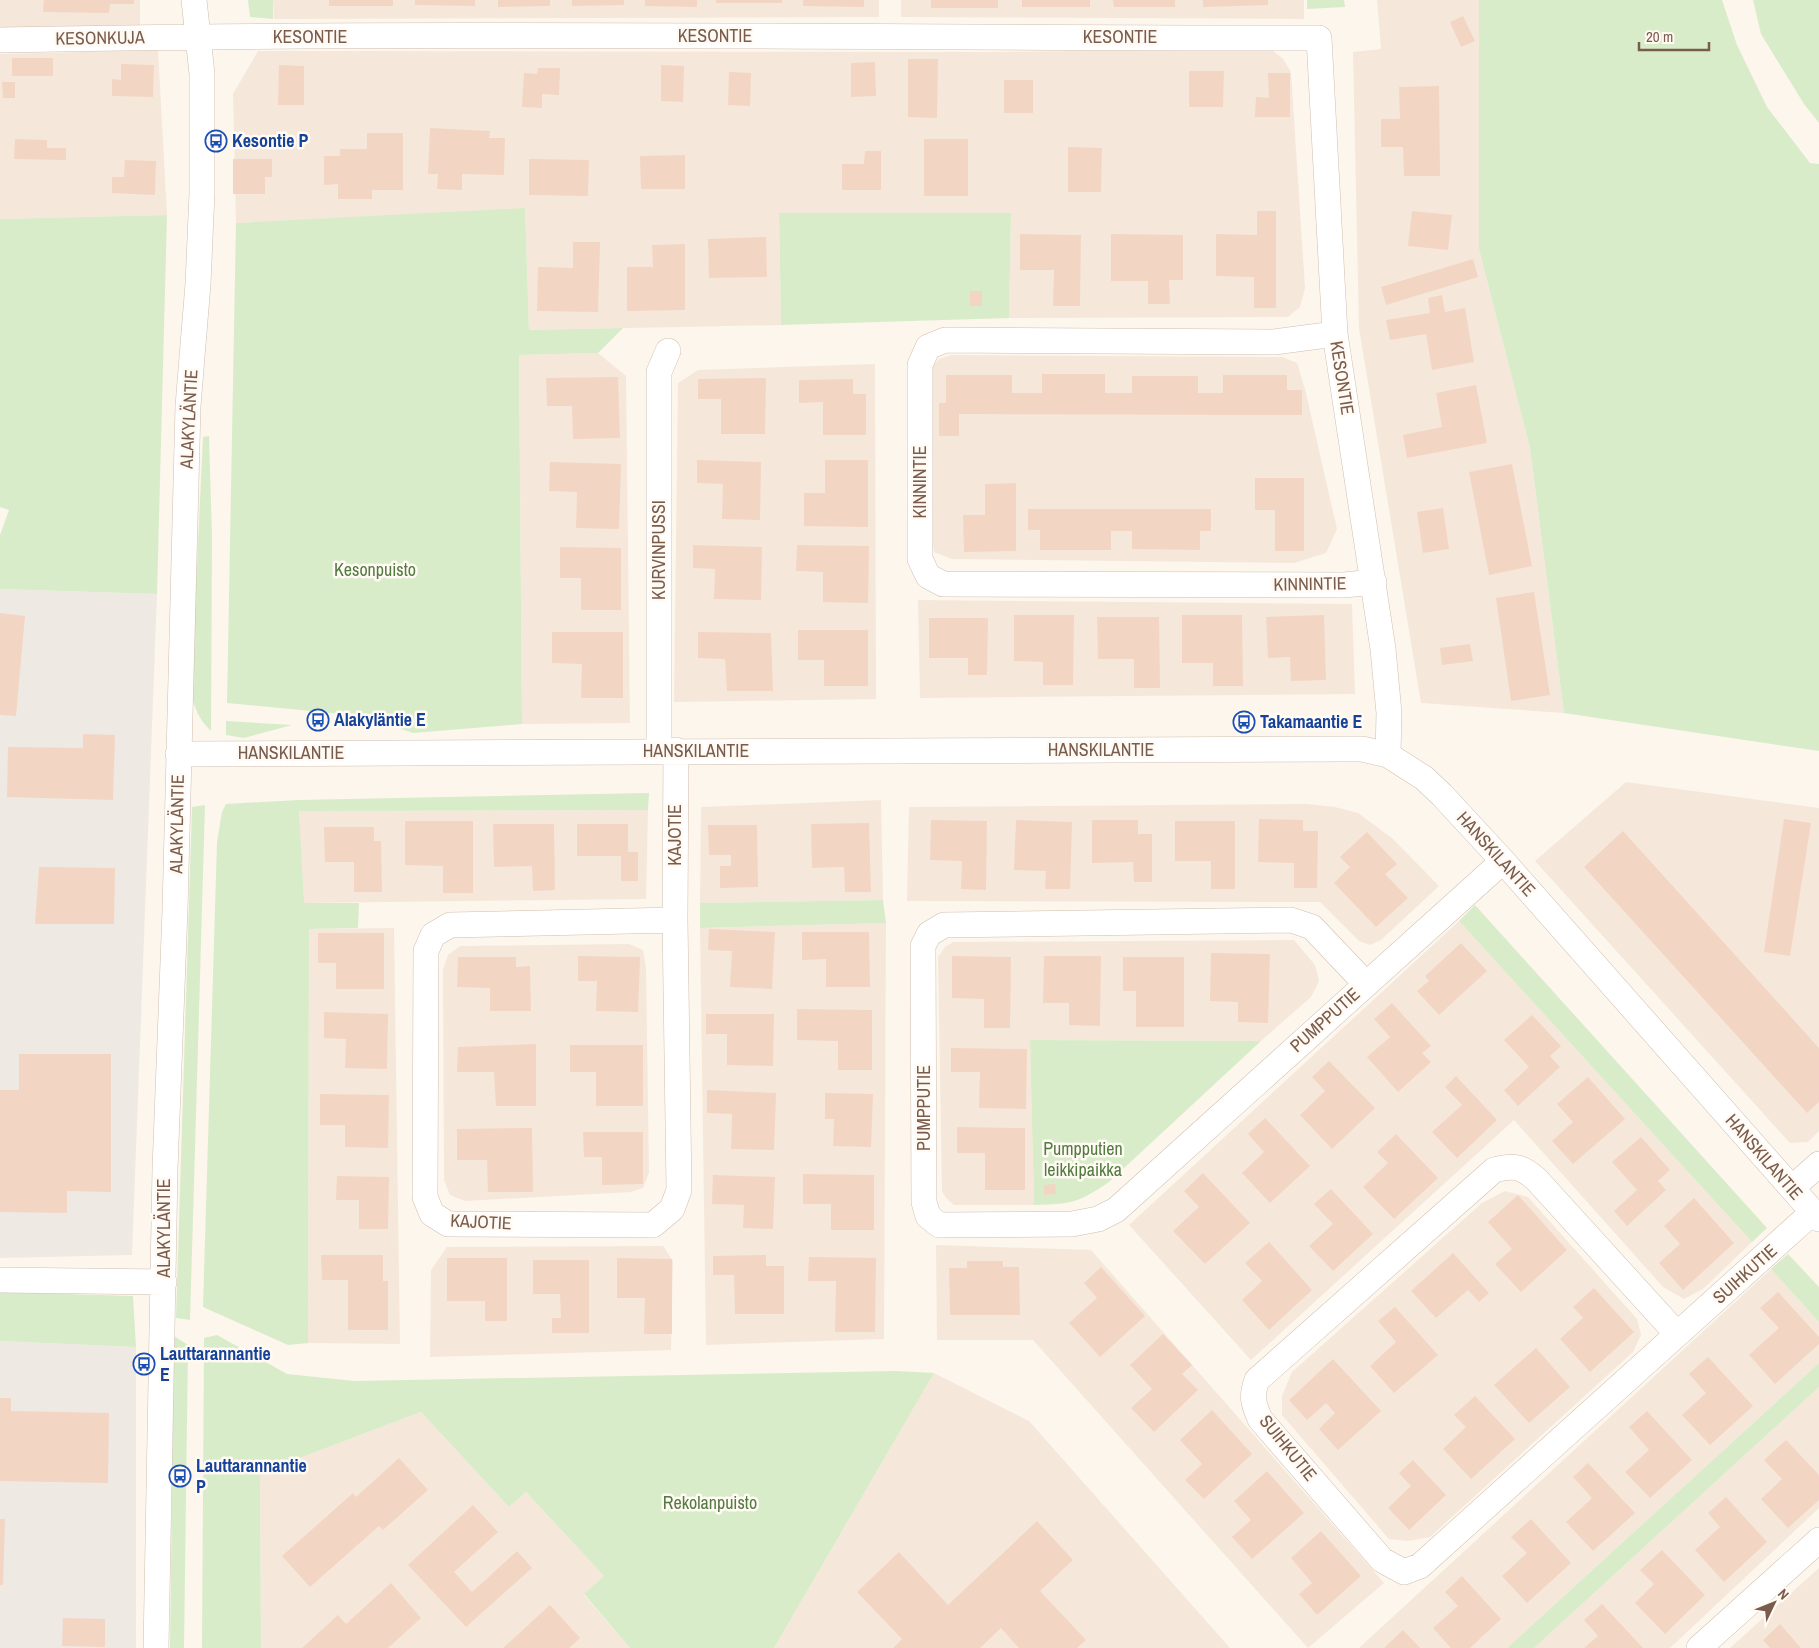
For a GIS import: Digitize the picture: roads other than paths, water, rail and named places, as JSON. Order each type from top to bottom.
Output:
[{"type":"street","name":"ALAKYLÄNTIE","points":[[156,1648],[164,1282],[164,1169],[175,910],[188,406],[198,284],[202,194],[203,118],[199,38],[194,0]]},
{"type":"street","name":"KESONTIE","points":[[199,38],[877,36],[1319,38],[1335,334],[1374,582],[1389,713],[1388,755]]},
{"type":"street","name":"KESONKUJA","points":[[0,40],[199,38]]},
{"type":"street","name":"KINNINTIE","points":[[1335,334],[1274,342],[945,340],[928,347],[920,365],[920,560],[928,576],[943,584],[1344,585],[1374,582]]},
{"type":"street","name":"KURVINPUSSI","points":[[668,351],[659,372],[668,750]]},
{"type":"street","name":"HANSKILANTIE","points":[[178,754],[668,750],[1362,749],[1388,755],[1424,778],[1503,861],[1816,1216]]},
{"type":"street","name":"KAJOTIE","points":[[668,750],[675,920],[680,1190],[672,1210],[652,1225],[448,1224],[432,1214],[425,1197],[426,951],[433,935],[450,925],[675,920]]},
{"type":"street","name":"PUMPPUTIE","points":[[1365,983],[1312,927],[1291,920],[944,925],[929,934],[923,946],[924,1202],[928,1216],[939,1225],[1072,1224],[1098,1220],[1116,1210],[1365,983],[1503,861]]},
{"type":"street","points":[[1792,1188],[1819,1164]]},
{"type":"street","name":"SUIHKUTIE","points":[[1677,1334],[1536,1179],[1524,1169],[1508,1166],[1494,1170],[1257,1380],[1252,1394],[1253,1402],[1260,1419],[1382,1560],[1404,1572],[1420,1566],[1677,1334],[1816,1216]]},
{"type":"street","points":[[0,1280],[164,1282]]},
{"type":"street","points":[[1699,1648],[1819,1540]]},
{"type":"place","name":"Kesontie P","points":[[216,141]]},
{"type":"place","name":"Alakyläntie E","points":[[318,720]]},
{"type":"place","name":"Takamaantie E","points":[[1244,722]]},
{"type":"place","name":"Lauttarannantie E","points":[[144,1364]]},
{"type":"place","name":"Lauttarannantie P","points":[[180,1476]]},
{"type":"park label","name":"Kesonpuisto","points":[[375,570]]},
{"type":"park label","name":"Pumpputien leikkipaikka","points":[[1083,1159]]},
{"type":"park label","name":"Rekolanpuisto","points":[[710,1503]]}]
